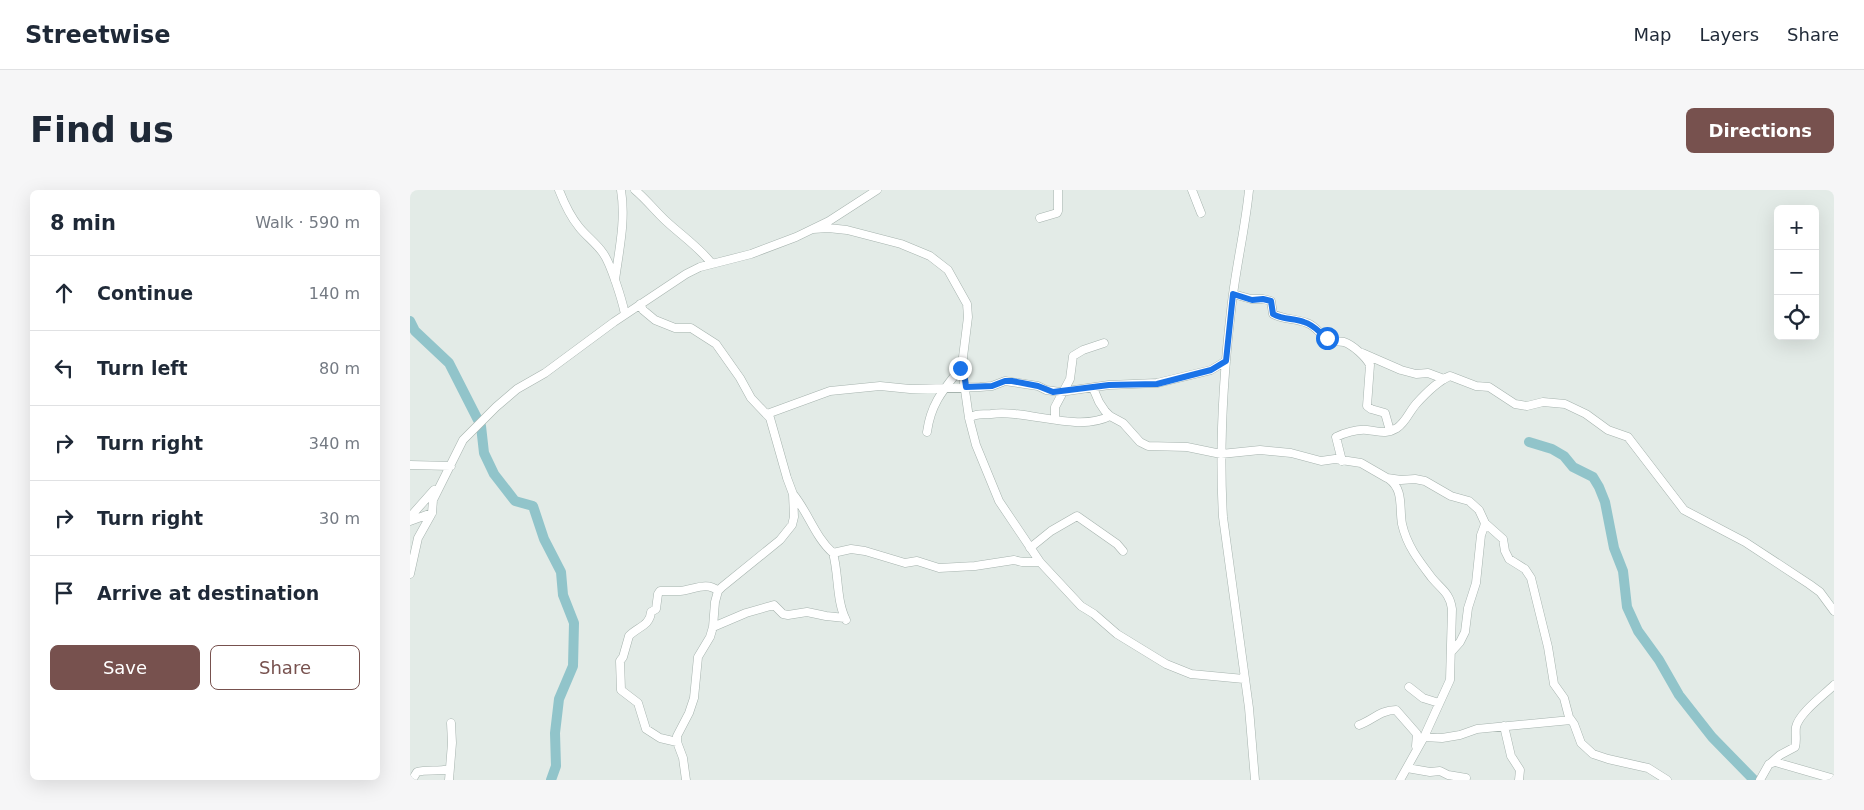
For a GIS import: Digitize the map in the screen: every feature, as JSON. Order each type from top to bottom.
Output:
[{"type":"street","points":[[559,190],[562,200],[579,227],[606,258],[625,314]]},
{"type":"street","points":[[614,282],[622,227],[623,205],[621,190]]},
{"type":"street","points":[[635,190],[706,256],[712,264]]},
{"type":"street","points":[[410,574],[418,538],[432,513],[433,500],[463,440],[517,389],[545,373],[625,314],[686,274],[712,264],[750,254],[813,229],[846,211],[876,190]]},
{"type":"street","points":[[1040,218],[1057,213],[1058,190]]},
{"type":"street","points":[[1192,190],[1201,213]]},
{"type":"street","points":[[1250,191],[1233,294],[1226,361],[1221,454],[1222,517],[1252,733],[1255,780]]},
{"type":"street","points":[[813,229],[847,230],[872,236],[920,251],[941,263],[956,282],[967,304],[968,317],[963,365],[965,394],[976,445],[999,501],[1040,562],[1076,602],[1117,634],[1166,664],[1191,674],[1244,679]]},
{"type":"street","points":[[1233,294],[1252,300],[1271,301],[1273,314],[1286,319],[1305,322],[1327,338],[1345,342],[1358,351],[1370,365],[1367,406],[1385,413],[1390,431]]},
{"type":"street","points":[[640,304],[643,310],[655,320],[675,328],[691,328],[716,344],[740,378],[751,398],[767,414],[793,494],[794,517],[792,525],[780,540],[744,571],[736,574],[718,591],[714,602],[713,626],[708,642],[698,658],[694,698],[689,713],[678,732],[677,742],[683,758],[686,780]]},
{"type":"street","points":[[1056,418],[1055,407],[1070,378],[1073,356],[1083,350],[1104,343]]},
{"type":"street","points":[[1358,351],[1401,370],[1416,374],[1428,373],[1444,379]]},
{"type":"street","points":[[767,414],[830,390],[880,386],[910,389],[992,386],[1005,381],[1038,386],[1053,392],[1115,385],[1157,384],[1211,370],[1226,361]]},
{"type":"street","points":[[927,432],[932,408],[963,365]]},
{"type":"street","points":[[1342,461],[1336,439],[1338,435],[1366,430],[1384,433],[1390,431],[1404,422],[1416,404],[1450,376],[1476,386],[1489,387],[1515,404],[1527,406],[1543,402],[1565,404],[1586,414],[1608,430],[1628,437],[1684,510],[1745,542],[1809,584],[1820,592],[1834,611]]},
{"type":"street","points":[[1093,388],[1098,402],[1110,416],[1123,423],[1142,444],[1195,448],[1221,454],[1260,450],[1291,454],[1321,461],[1335,459],[1366,465],[1397,486],[1403,525],[1411,549],[1433,579],[1443,588],[1451,604],[1452,651],[1450,680],[1429,724],[1420,736],[1416,750],[1400,780]]},
{"type":"street","points":[[969,418],[977,414],[999,412],[1056,418],[1079,423],[1110,416]]},
{"type":"street","points":[[410,465],[450,466]]},
{"type":"street","points":[[410,517],[428,498],[450,466]]},
{"type":"street","points":[[1387,478],[1425,481],[1451,496],[1469,501],[1479,510],[1484,522],[1503,539],[1506,556],[1525,569],[1531,578],[1548,647],[1554,684],[1564,698],[1569,717],[1581,743],[1589,752],[1608,759],[1648,768],[1667,780]]},
{"type":"street","points":[[713,626],[746,613],[774,605],[783,614],[808,612],[846,620],[842,610],[833,553],[810,523],[801,504],[793,494]]},
{"type":"street","points":[[410,521],[432,513]]},
{"type":"street","points":[[1030,548],[1052,530],[1077,516],[1117,544],[1123,551]]},
{"type":"street","points":[[1452,651],[1460,642],[1465,632],[1468,608],[1476,583],[1484,522]]},
{"type":"street","points":[[833,553],[858,550],[905,563],[917,561],[939,568],[976,566],[1014,560],[1040,562]]},
{"type":"street","points":[[677,742],[660,738],[646,728],[638,703],[621,690],[620,661],[629,636],[646,624],[650,612],[656,609],[660,591],[683,591],[693,587],[711,586],[718,591]]},
{"type":"street","points":[[1760,780],[1766,768],[1772,762],[1795,747],[1798,722],[1834,685]]},
{"type":"street","points":[[1409,687],[1423,698],[1439,704]]},
{"type":"street","points":[[1359,725],[1365,723],[1373,716],[1396,710],[1420,736],[1442,738],[1460,735],[1477,729],[1571,720]]},
{"type":"street","points":[[449,780],[452,743],[451,723]]},
{"type":"street","points":[[1504,726],[1511,756],[1519,767],[1519,780]]},
{"type":"street","points":[[1772,762],[1834,779]]},
{"type":"street","points":[[1406,768],[1430,772],[1440,771],[1448,775],[1466,778]]},
{"type":"street","points":[[412,780],[416,772],[449,769]]},
{"type":"waterway","points":[[410,321],[415,331],[449,363],[478,420]]},
{"type":"waterway","points":[[481,426],[484,453],[494,474],[515,501],[533,506],[544,539],[561,572],[563,595],[574,623],[573,666],[559,699],[555,733],[556,766],[551,780]]},
{"type":"waterway","points":[[1529,442],[1552,449],[1564,456],[1573,467],[1593,477],[1605,502],[1614,548],[1623,571],[1627,607],[1638,631],[1659,660],[1679,695],[1712,737],[1754,780]]},
{"type":"route","points":[[960,368],[963,365],[966,387],[992,386],[1005,381],[1012,381],[1038,386],[1053,392],[1121,384],[1157,384],[1211,370],[1226,361],[1233,294],[1252,300],[1263,299],[1271,301],[1273,314],[1280,318],[1305,322],[1317,328],[1327,338]]}]
